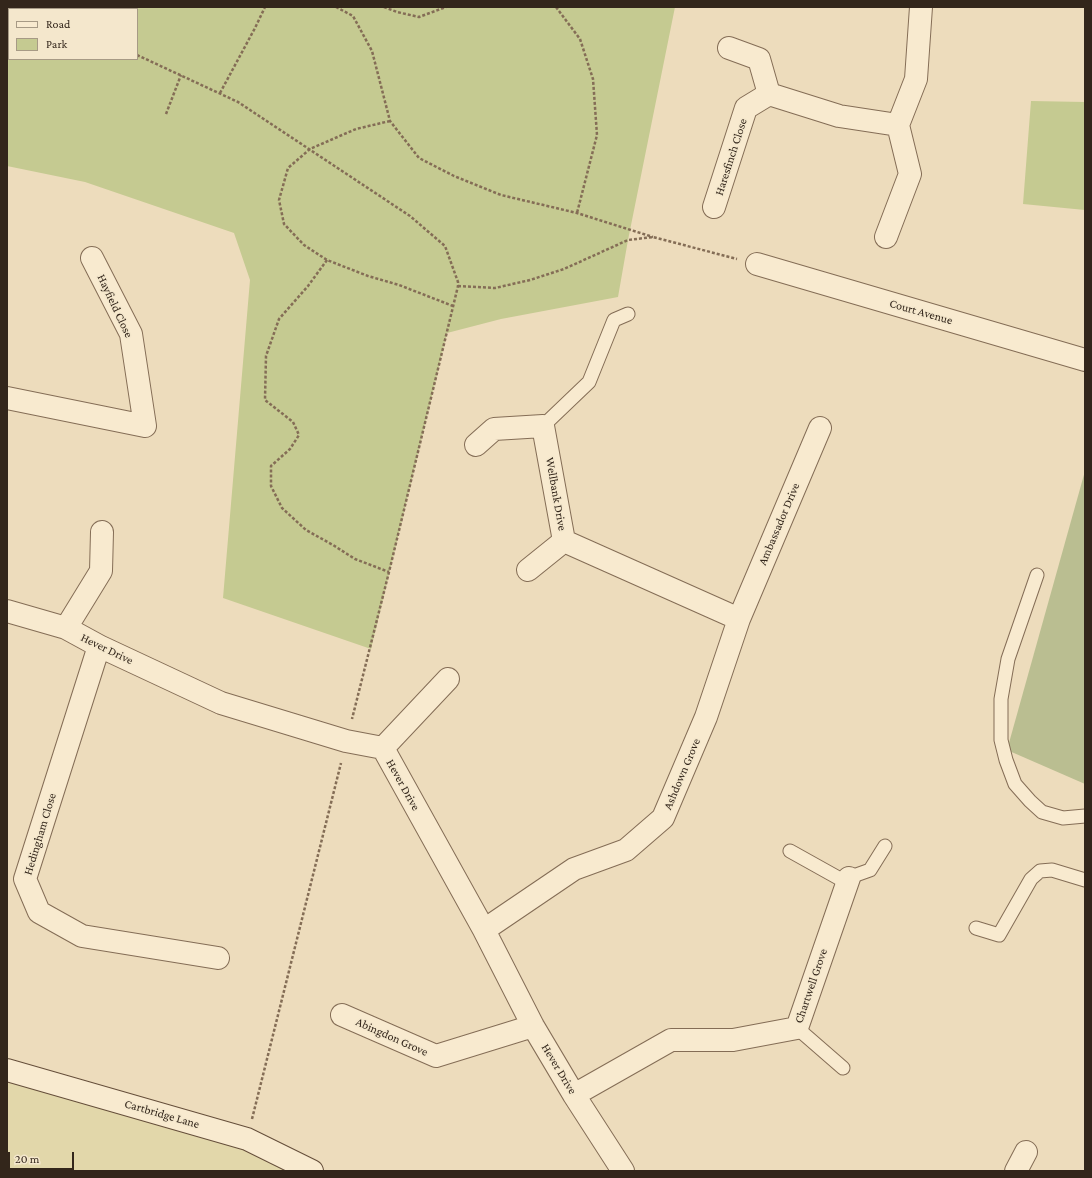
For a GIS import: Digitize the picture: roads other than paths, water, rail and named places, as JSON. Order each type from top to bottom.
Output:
[{"type":"street","points":[[886,237],[910,174],[898,125],[916,80],[921,7]]},
{"type":"street","points":[[729,48],[758,59],[769,94],[839,116],[898,125]]},
{"type":"street","name":"Haresfinch Close","points":[[714,208],[746,108],[769,94]]},
{"type":"street","name":"Hayfield Close","points":[[7,398],[145,426],[131,334],[92,258]]},
{"type":"street","name":"Court Avenue","points":[[757,264],[1085,360]]},
{"type":"street","points":[[476,445],[494,429],[543,426]]},
{"type":"street","name":"Wellbank Drive","points":[[543,426],[564,541],[739,619]]},
{"type":"street","name":"Ambassador Drive","points":[[739,619],[820,428]]},
{"type":"street","points":[[66,628],[101,571],[102,532]]},
{"type":"street","points":[[528,570],[564,541]]},
{"type":"street","name":"Hever Drive","points":[[7,611],[66,628],[99,646],[221,703],[346,741],[383,748],[484,930],[533,1026],[574,1095],[623,1171]]},
{"type":"street","name":"Ashdown Grove","points":[[484,930],[574,869],[626,850],[663,818],[706,717],[739,619]]},
{"type":"street","name":"Hedingham Close","points":[[99,646],[25,879],[39,912],[82,936],[218,958]]},
{"type":"street","points":[[383,748],[448,679]]},
{"type":"street","name":"Chartwell Grove","points":[[574,1095],[672,1040],[733,1040],[797,1028],[849,878]]},
{"type":"street","name":"Abingdon Grove","points":[[342,1015],[436,1056],[533,1026]]},
{"type":"street","name":"Cartbridge Lane","points":[[7,1070],[247,1139],[312,1171]]},
{"type":"street","points":[[1016,1171],[1026,1152]]},
{"type":"lane","points":[[543,426],[589,382],[614,320],[628,314]]},
{"type":"lane","points":[[1037,575],[1008,659],[1000,699],[1001,740],[1006,760],[1015,784],[1042,812],[1064,818],[1085,816]]},
{"type":"lane","points":[[790,851],[842,880],[870,870],[885,846]]},
{"type":"lane","points":[[976,928],[999,935],[1031,879],[1040,871],[1052,870],[1085,880]]},
{"type":"lane","points":[[797,1028],[843,1068]]}]
